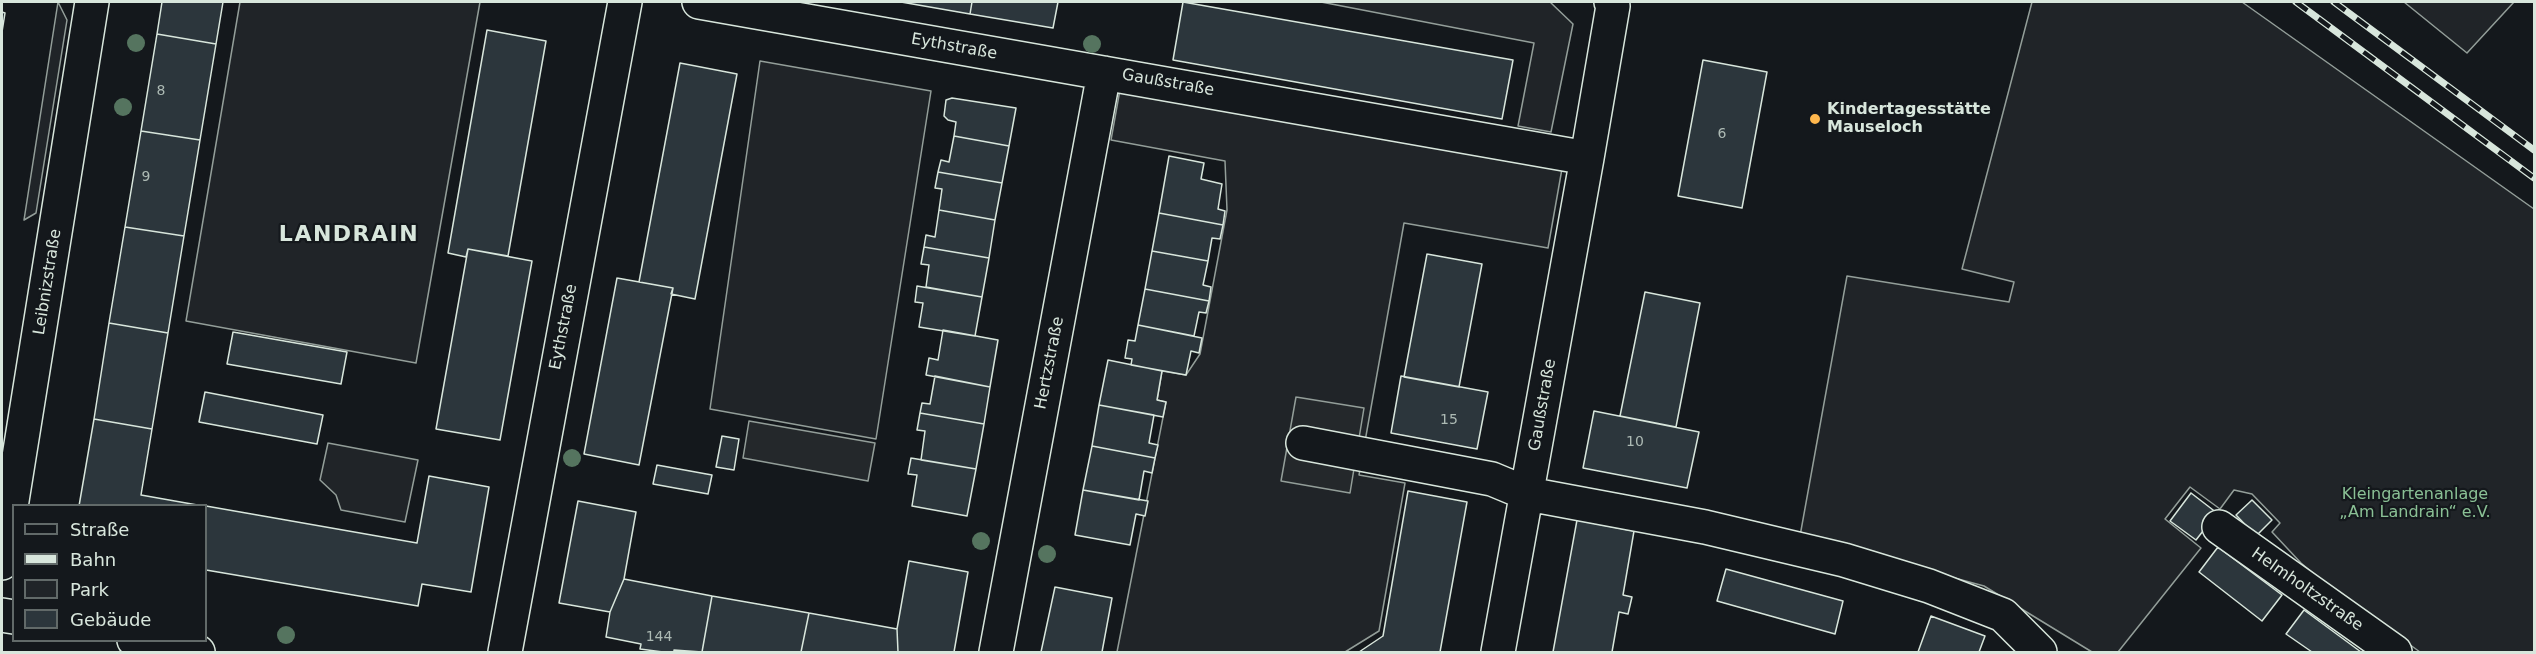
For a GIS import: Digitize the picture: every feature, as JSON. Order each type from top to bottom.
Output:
[{"type":"street","name":"Leibnizstraße","points":[[2,563],[92,2]]},
{"type":"street","name":"Eythstraße","points":[[505,652],[625,2]]},
{"type":"street","name":"Eythstraße","points":[[699,2],[1104,74]]},
{"type":"street","name":"Gaußstraße","points":[[1498,652],[1587,158],[1613,6],[1611,2]]},
{"type":"street","name":"Gaußstraße","points":[[1104,74],[1587,158]]},
{"type":"street","name":"Hertzstraße","points":[[996,652],[1104,74]]},
{"type":"street","points":[[1303,443],[1492,479],[1528,494],[1705,527],[1844,560],[1929,586],[2003,615],[2040,652]]},
{"type":"street","name":"Helmholtzstraße","points":[[2219,527],[2395,652]]},
{"type":"street","points":[[146,642],[198,652]]},
{"type":"green space","points":[[58,2],[67,20],[36,213],[24,220]]},
{"type":"green space","points":[[240,2],[480,2],[416,363],[186,321]]},
{"type":"green space","points":[[1321,2],[1550,2],[1573,24],[1551,132],[1518,126],[1534,43]]},
{"type":"green space","name":"Kleingartenanlage „Am Landrain“ e.V.","points":[[2032,2],[2242,2],[2534,209],[2534,652],[2420,652],[2327,585],[2301,563],[2272,532],[2280,523],[2252,494],[2234,490],[2220,509],[2190,487],[2165,519],[2201,548],[2118,652],[2092,652],[1984,586],[1800,536],[1847,276],[2009,302],[2014,282],[1962,269]]},
{"type":"green space","points":[[2404,2],[2514,2],[2467,53]]},
{"type":"green space","points":[[760,61],[931,91],[876,439],[710,409]]},
{"type":"green space","points":[[1121,84],[1563,163],[1548,248],[1404,223],[1359,475],[1405,483],[1379,631],[1345,652],[1117,652],[1166,402],[1157,400],[1162,371],[1186,375],[1200,354],[1227,210],[1225,161],[1111,140]]},
{"type":"green space","points":[[328,443],[418,460],[405,522],[341,510],[336,495],[320,480]]},
{"type":"shaded area","points":[[1296,397],[1364,408],[1350,493],[1281,481]]},
{"type":"shaded area","points":[[749,421],[875,443],[868,481],[743,458]]},
{"type":"building","points":[[162,2],[223,2],[216,44],[157,34]]},
{"type":"building","points":[[901,2],[972,2],[970,14]]},
{"type":"building","points":[[972,2],[1058,2],[1053,28],[970,14]]},
{"type":"building","points":[[1183,2],[1513,60],[1502,119],[1173,60]]},
{"type":"building","points":[[2,12],[5,13],[2,32]]},
{"type":"building","points":[[487,30],[546,41],[508,256],[468,249],[466,257],[448,253]]},
{"type":"building","points":[[157,34],[216,44],[200,140],[141,131]]},
{"type":"building","points":[[1703,60],[1767,72],[1742,208],[1678,196]]},
{"type":"building","points":[[680,63],[737,74],[695,299],[671,294],[673,288],[639,282]]},
{"type":"building","points":[[952,98],[1016,108],[1009,146],[954,136],[956,122],[944,116],[946,100]]},
{"type":"building","points":[[141,131],[200,140],[184,236],[125,227]]},
{"type":"building","points":[[954,136],[1009,146],[1002,183],[938,172],[941,160],[949,162]]},
{"type":"building","points":[[1169,156],[1204,163],[1201,179],[1222,184],[1218,209],[1225,211],[1223,225],[1159,213]]},
{"type":"building","points":[[938,172],[1002,183],[995,220],[939,210],[942,189],[935,188]]},
{"type":"building","points":[[939,210],[995,220],[989,258],[924,247],[926,235],[935,237]]},
{"type":"building","points":[[1159,213],[1223,225],[1220,239],[1212,238],[1208,261],[1152,251]]},
{"type":"building","points":[[125,227],[184,236],[168,333],[109,323]]},
{"type":"building","points":[[924,247],[989,258],[982,297],[926,287],[929,265],[921,264]]},
{"type":"building","points":[[468,249],[532,261],[500,440],[436,429]]},
{"type":"building","points":[[1152,251],[1208,261],[1203,285],[1211,287],[1209,301],[1145,289]]},
{"type":"building","points":[[1427,254],[1482,264],[1459,387],[1404,377]]},
{"type":"building","points":[[617,278],[673,288],[639,465],[584,454]]},
{"type":"building","points":[[917,286],[982,297],[975,336],[919,327],[923,303],[915,302]]},
{"type":"building","points":[[1145,289],[1209,301],[1206,313],[1199,312],[1194,336],[1138,325]]},
{"type":"building","points":[[1645,292],[1700,303],[1676,427],[1620,416]]},
{"type":"building","points":[[109,323],[168,333],[152,429],[94,419]]},
{"type":"building","points":[[1138,325],[1202,338],[1199,353],[1191,351],[1186,375],[1131,365],[1132,359],[1125,358],[1128,340],[1135,341]]},
{"type":"building","points":[[943,330],[998,340],[990,387],[926,375],[929,358],[938,360]]},
{"type":"building","points":[[233,332],[347,352],[341,384],[227,364]]},
{"type":"building","points":[[1108,360],[1162,371],[1157,400],[1166,402],[1163,417],[1099,405]]},
{"type":"building","points":[[935,376],[990,387],[984,424],[920,413],[922,403],[930,404]]},
{"type":"building","points":[[1401,376],[1488,392],[1477,449],[1391,433]]},
{"type":"building","points":[[205,392],[323,415],[317,444],[199,422]]},
{"type":"building","points":[[1099,405],[1154,415],[1149,443],[1158,445],[1155,458],[1092,446]]},
{"type":"building","points":[[1594,411],[1699,432],[1687,488],[1583,468]]},
{"type":"building","points":[[920,413],[984,424],[976,469],[921,460],[925,431],[917,430]]},
{"type":"building","points":[[94,419],[152,429],[141,495],[192,504],[79,504]]},
{"type":"building","points":[[722,436],[739,439],[734,470],[716,467]]},
{"type":"building","points":[[1092,446],[1155,458],[1152,473],[1144,471],[1139,500],[1083,490]]},
{"type":"building","points":[[911,458],[976,469],[967,516],[912,506],[917,475],[908,474]]},
{"type":"building","points":[[657,465],[712,475],[708,494],[653,484]]},
{"type":"building","points":[[429,476],[489,487],[471,592],[422,584],[418,606],[207,570],[207,506],[417,543]]},
{"type":"building","points":[[1083,490],[1148,501],[1145,516],[1136,514],[1130,545],[1075,535]]},
{"type":"building","points":[[1408,491],[1467,502],[1440,652],[1359,652],[1383,636]]},
{"type":"building","points":[[2191,493],[2217,513],[2196,540],[2170,521]]},
{"type":"building","points":[[2252,500],[2272,520],[2256,536],[2236,515]]},
{"type":"building","points":[[578,501],[636,512],[624,579],[610,612],[559,603]]},
{"type":"building","points":[[1577,520],[1634,531],[1623,595],[1632,597],[1628,614],[1619,612],[1612,652],[1553,652]]},
{"type":"building","points":[[2218,547],[2282,595],[2262,621],[2199,572]]},
{"type":"building","points":[[909,561],[968,572],[954,652],[898,652],[897,629]]},
{"type":"building","points":[[1726,569],[1843,601],[1835,634],[1717,601]]},
{"type":"building","points":[[624,579],[712,596],[702,652],[674,650],[674,652],[663,652],[640,649],[641,644],[606,637],[610,612]]},
{"type":"building","points":[[1055,587],[1112,598],[1102,652],[1041,652]]},
{"type":"building","points":[[712,596],[809,613],[801,652],[702,652]]},
{"type":"building","points":[[2304,610],[2361,652],[2312,652],[2286,634]]},
{"type":"building","points":[[809,613],[897,629],[898,652],[801,652]]},
{"type":"building","points":[[1931,616],[1985,636],[1979,652],[1918,652]]},
{"type":"railway","points":[[2296,2],[2534,178]]},
{"type":"railway","points":[[2334,2],[2534,150]]},
{"type":"place","name":"Kindertagesstätte Mauseloch","points":[[1815,119]]},
{"type":"district","name":"LANDRAIN","points":[[349,235]]}]
